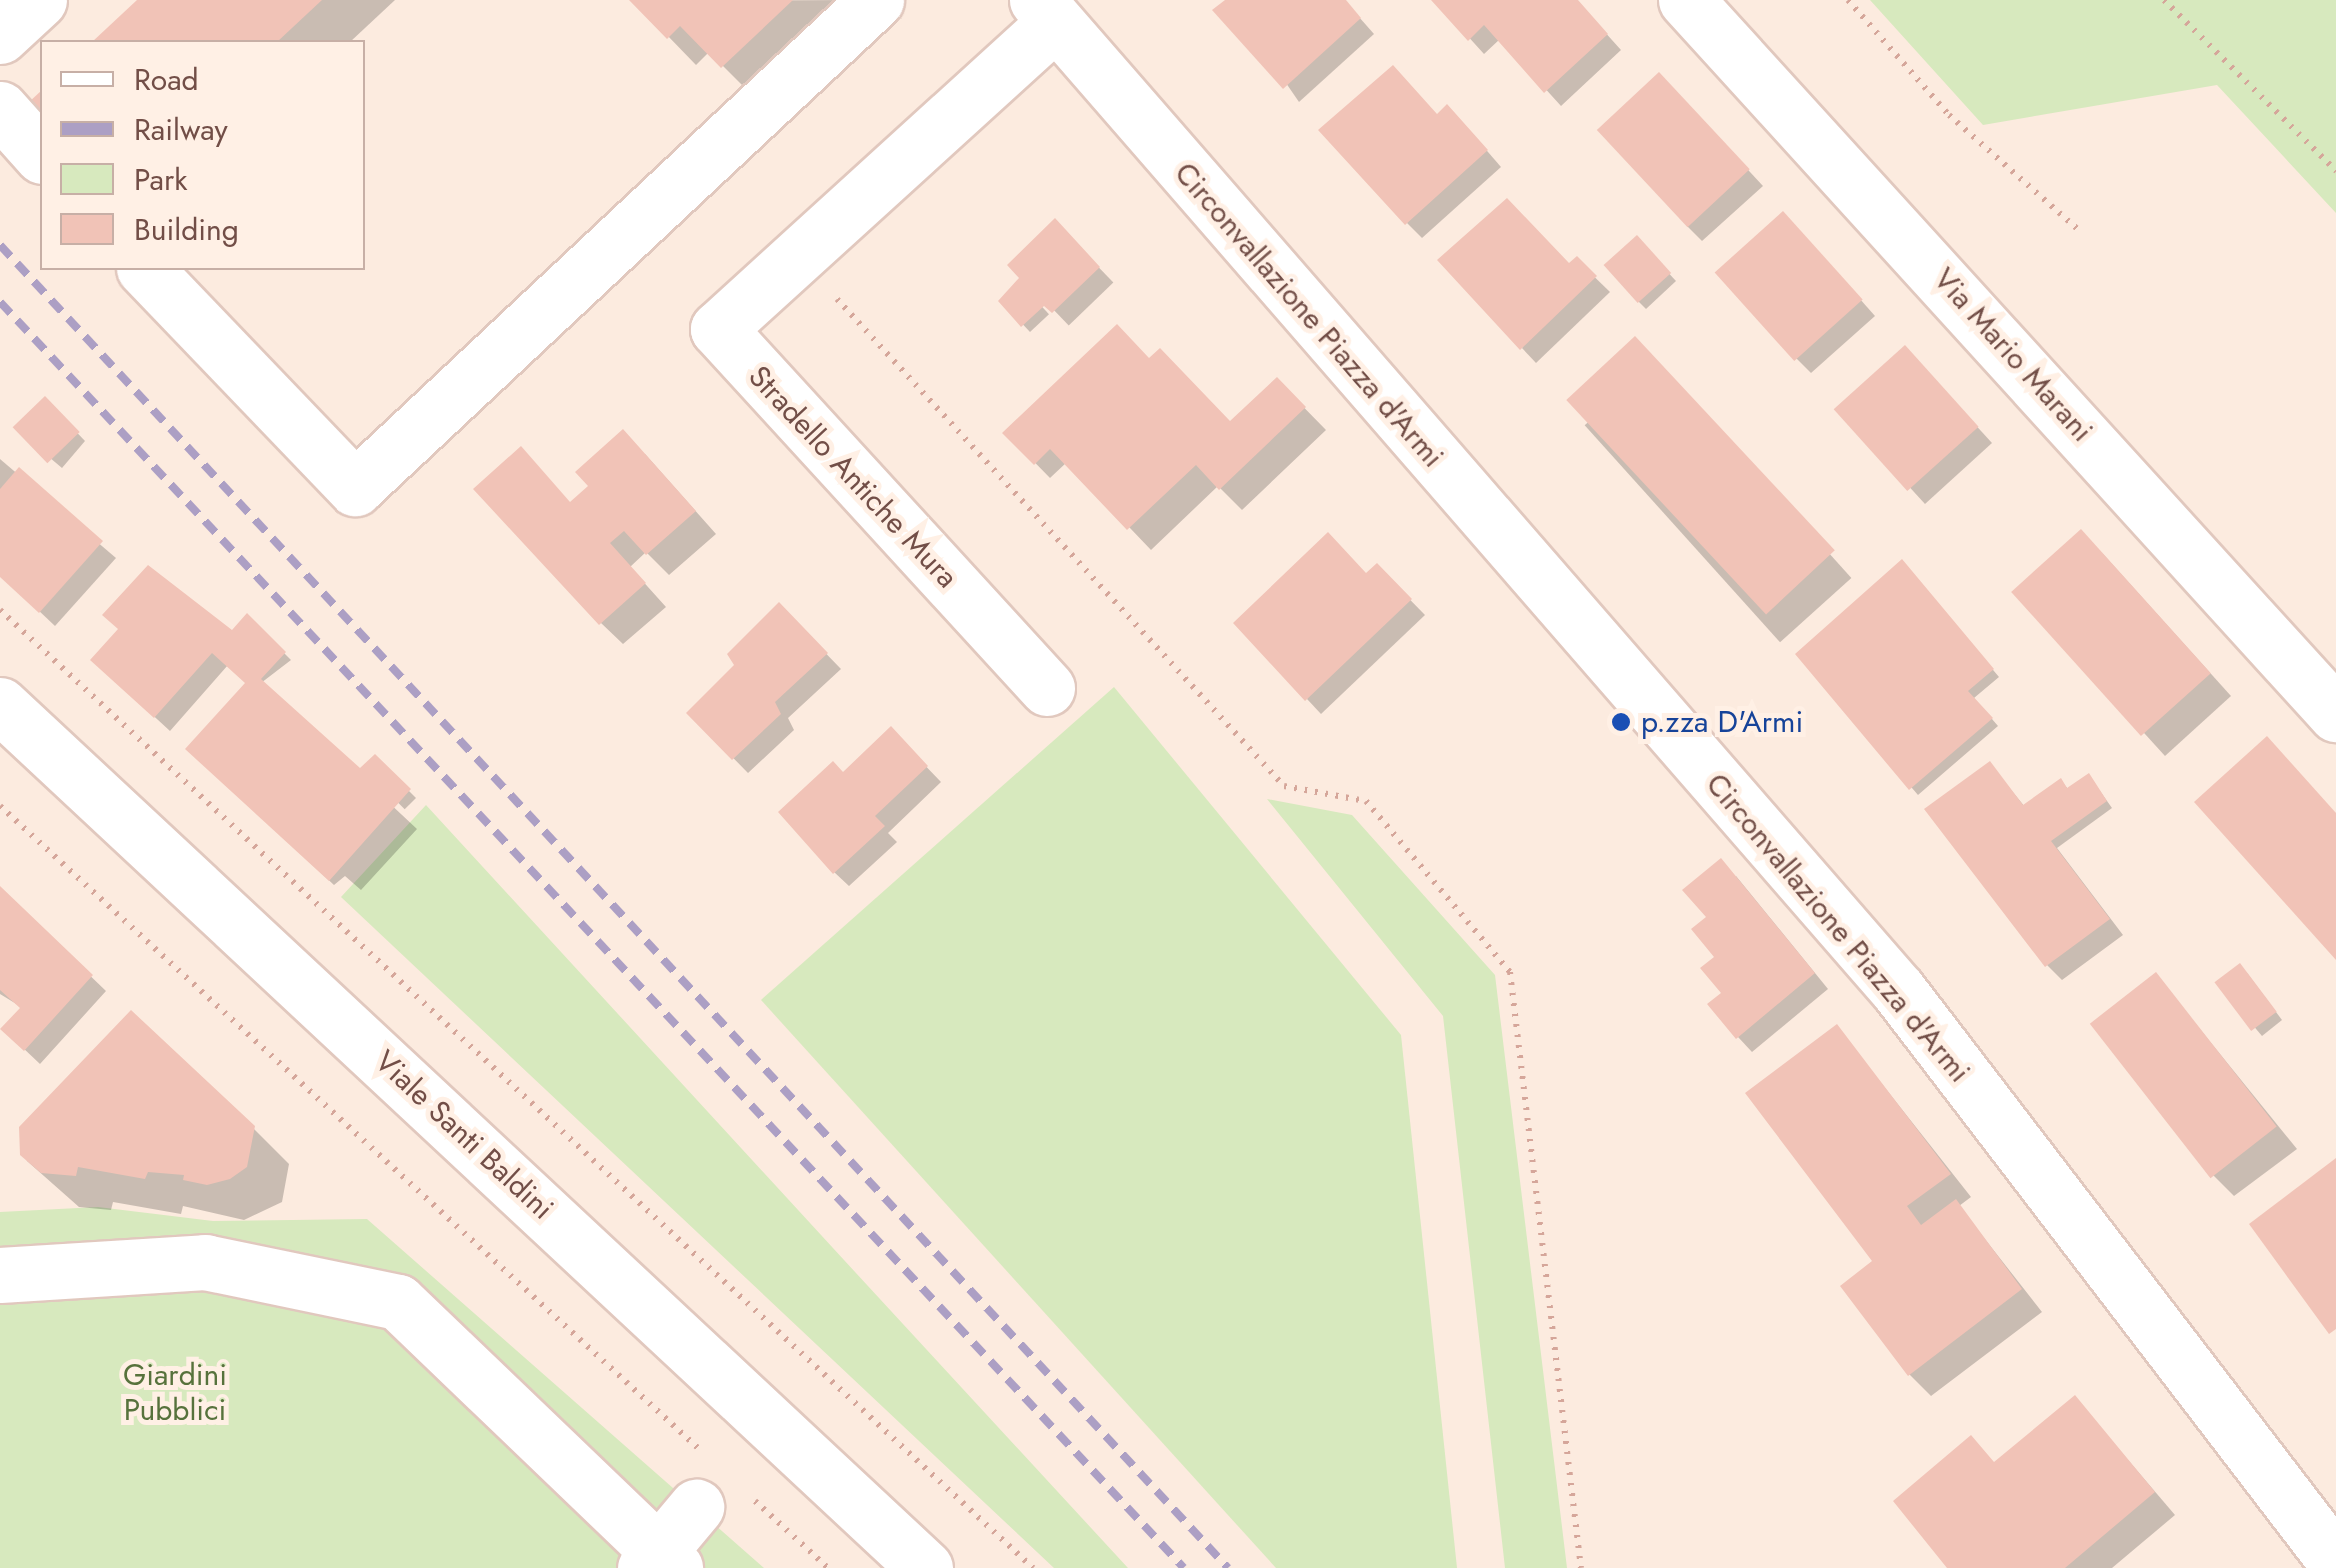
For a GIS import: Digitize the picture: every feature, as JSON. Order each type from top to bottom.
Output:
[{"type":"street","points":[[0,36],[39,0]]},
{"type":"street","points":[[146,270],[355,488],[876,0]]},
{"type":"street","name":"Via Mario Marani","points":[[1686,0],[2336,714]]},
{"type":"street","name":"Stradello Antiche Mura","points":[[1046,11],[782,272],[718,329],[1047,688]]},
{"type":"street","name":"Circonvallazione Piazza d'Armi","points":[[1046,11],[1898,990],[2336,1562]]},
{"type":"street","points":[[0,109],[40,154]]},
{"type":"street","name":"Viale Santi Baldini","points":[[0,705],[925,1568]]},
{"type":"street","points":[[0,1275],[204,1262],[398,1302],[660,1563],[703,1483]]},
{"type":"path","points":[[1848,0],[1949,114],[2080,232]]},
{"type":"path","points":[[2164,0],[2336,171]]},
{"type":"path","points":[[832,294],[1284,786],[1366,800],[1510,972],[1581,1568]]},
{"type":"path","points":[[0,610],[1033,1568]]},
{"type":"path","points":[[0,806],[703,1483]]},
{"type":"path","points":[[750,1496],[828,1568]]},
{"type":"green space","points":[[1870,0],[2336,0],[2336,213],[2217,85],[1983,125]]},
{"type":"green space","points":[[1114,687],[1401,1035],[1457,1568],[1276,1568],[761,1000]]},
{"type":"green space","points":[[1267,799],[1352,815],[1495,975],[1567,1568],[1505,1568],[1443,1016]]},
{"type":"green space","points":[[426,805],[1128,1568],[1054,1568],[341,897]]},
{"type":"green space","name":"Giardini Pubblici","points":[[98,1207],[213,1221],[367,1219],[764,1568],[0,1568],[0,1212]]},
{"type":"building","points":[[137,0],[322,0],[279,40],[94,40]]},
{"type":"building","points":[[629,0],[793,0],[721,68],[680,26],[667,39]]},
{"type":"building","points":[[1225,0],[1346,0],[1361,18],[1283,89],[1212,10]]},
{"type":"building","points":[[1431,0],[1578,0],[1608,34],[1544,93],[1484,25],[1468,41]]},
{"type":"building","points":[[1393,65],[1437,114],[1447,104],[1488,150],[1405,225],[1318,130]]},
{"type":"building","points":[[1659,72],[1750,169],[1688,227],[1597,130]]},
{"type":"building","points":[[40,92],[40,117],[28,103]]},
{"type":"building","points":[[1507,198],[1569,263],[1577,256],[1597,276],[1520,350],[1437,260]]},
{"type":"building","points":[[1783,211],[1863,299],[1794,361],[1715,273]]},
{"type":"building","points":[[1055,218],[1100,267],[1052,313],[1044,306],[1021,327],[998,301],[1019,278],[1007,265]]},
{"type":"building","points":[[1637,235],[1671,273],[1638,303],[1604,265]]},
{"type":"building","points":[[1117,324],[1149,358],[1160,348],[1230,421],[1277,377],[1306,407],[1219,490],[1196,465],[1127,530],[1050,449],[1034,465],[1002,433]]},
{"type":"building","points":[[1635,336],[1835,550],[1766,614],[1566,400]]},
{"type":"building","points":[[1905,345],[1979,427],[1907,491],[1834,409]]},
{"type":"building","points":[[45,396],[80,432],[47,463],[13,427]]},
{"type":"building","points":[[623,429],[696,511],[646,555],[624,531],[610,543],[646,583],[599,625],[473,489],[521,446],[570,502],[588,486],[575,472]]},
{"type":"building","points":[[19,467],[103,541],[39,613],[0,577],[0,489]]},
{"type":"building","points":[[2081,529],[2211,673],[2141,736],[2011,592]]},
{"type":"building","points":[[1328,532],[1366,573],[1377,563],[1412,599],[1305,701],[1233,623]]},
{"type":"building","points":[[1902,559],[1994,669],[1968,691],[1993,718],[1909,790],[1795,654]]},
{"type":"building","points":[[148,565],[232,630],[247,613],[286,652],[261,679],[360,768],[375,754],[411,789],[329,881],[185,749],[245,683],[212,653],[154,718],[90,660],[118,629],[102,615]]},
{"type":"building","points":[[779,602],[828,653],[775,702],[781,714],[732,760],[686,713],[734,665],[727,654]]},
{"type":"building","points":[[891,726],[928,766],[875,816],[885,826],[833,874],[778,812],[833,761],[843,772]]},
{"type":"building","points":[[2267,736],[2336,813],[2336,960],[2194,802]]},
{"type":"building","points":[[1990,761],[2023,805],[2061,778],[2067,788],[2089,773],[2107,801],[2051,841],[2110,919],[2045,967],[1924,809]]},
{"type":"building","points":[[1721,858],[1815,973],[1736,1039],[1707,1004],[1721,993],[1700,968],[1714,957],[1691,929],[1706,917],[1682,890]]},
{"type":"building","points":[[0,886],[93,975],[24,1051],[0,1029],[20,1008],[0,990]]},
{"type":"building","points":[[2240,963],[2277,1012],[2251,1031],[2214,982]]},
{"type":"building","points":[[2156,972],[2277,1126],[2210,1178],[2090,1024]]},
{"type":"building","points":[[131,1010],[255,1126],[247,1167],[230,1179],[207,1185],[183,1180],[184,1175],[148,1172],[145,1179],[78,1167],[76,1176],[41,1173],[20,1155],[19,1127]]},
{"type":"building","points":[[1837,1024],[1951,1174],[1907,1206],[1921,1225],[1956,1199],[2022,1289],[1908,1376],[1840,1286],[1872,1261],[1745,1093]]},
{"type":"building","points":[[2336,1158],[2336,1329],[2329,1334],[2249,1224]]},
{"type":"building","points":[[2075,1395],[2155,1492],[2065,1568],[1947,1568],[1893,1501],[1971,1435],[1994,1462]]},
{"type":"railway","points":[[0,245],[1228,1568]]},
{"type":"railway","points":[[0,302],[1184,1568]]},
{"type":"place","name":"p.zza D'Armi","points":[[1621,722]]}]
